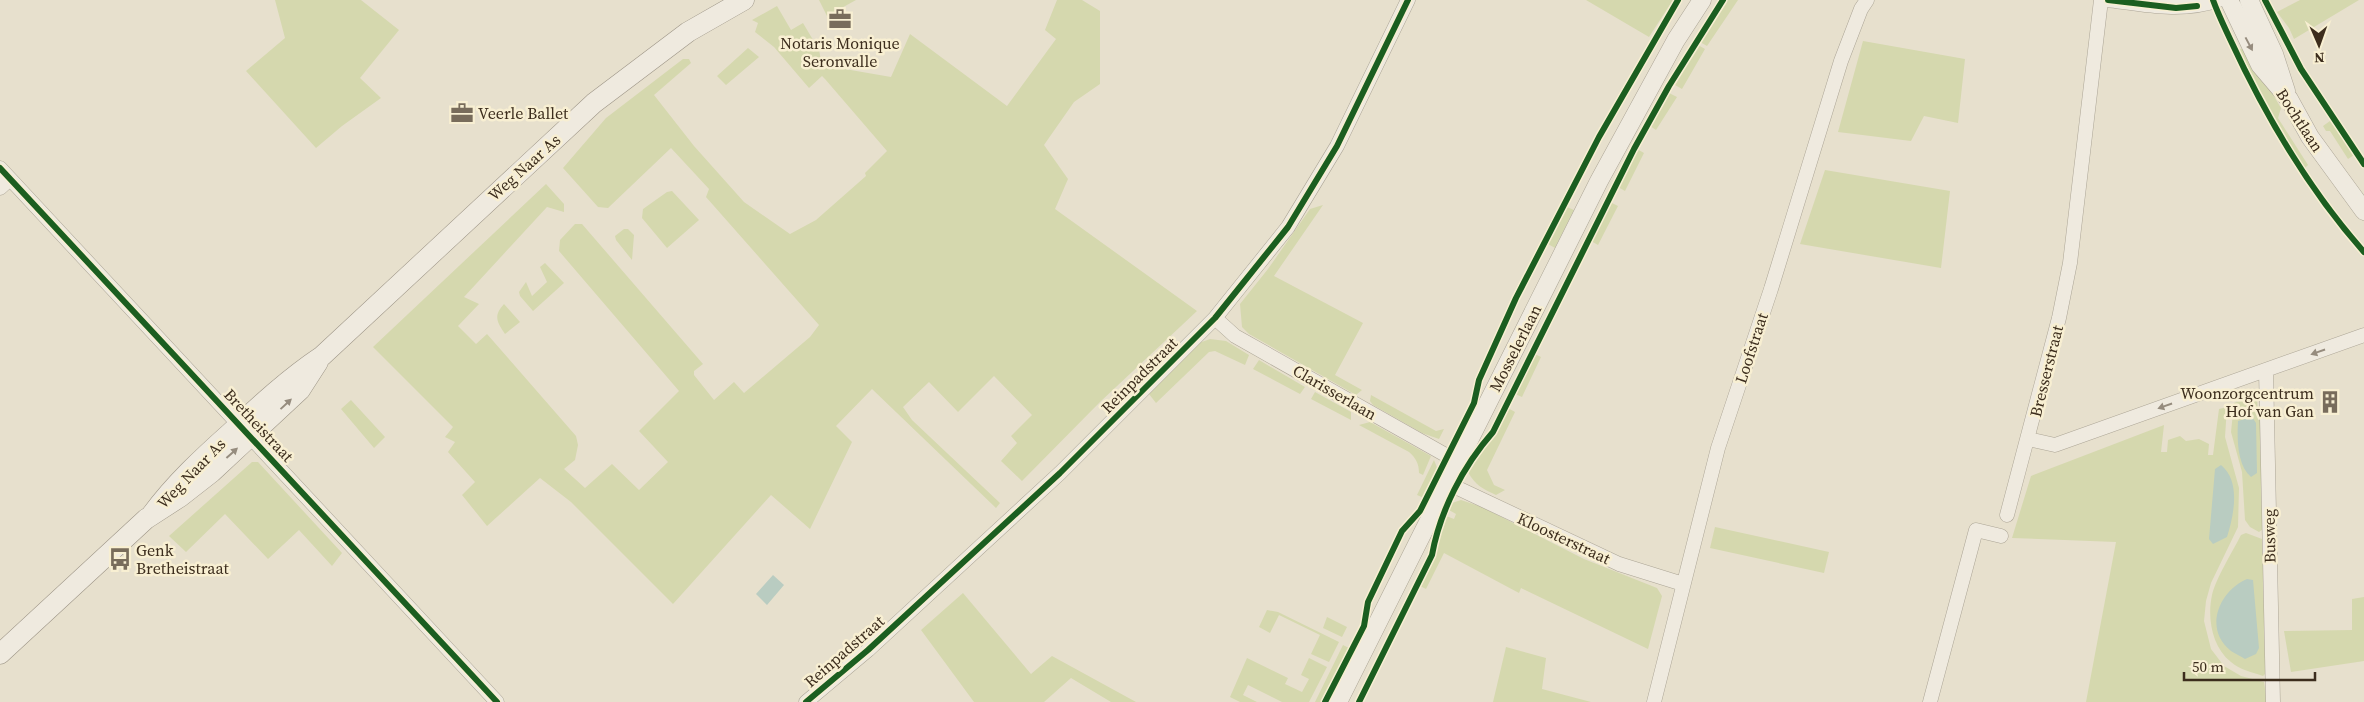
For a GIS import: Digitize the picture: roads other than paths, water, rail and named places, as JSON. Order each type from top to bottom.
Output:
[{"type":"main road","name":"Weg Naar As","points":[[0,654],[152,514],[165,497],[200,460],[245,431],[300,390],[322,356],[594,103],[688,32],[744,0]]},
{"type":"street","name":"Reinpadstraat","points":[[806,702],[868,650],[1060,473],[1215,318],[1288,227],[1337,146],[1408,0]]},
{"type":"street","name":"Mosselerlaan","points":[[1338,702],[1599,181],[1676,40],[1702,0]]},
{"type":"street","name":"Loofstraat","points":[[1654,702],[1718,448],[1774,280],[1841,61],[1861,9],[1867,0]]},
{"type":"street","name":"Bresserstraat","points":[[2007,515],[2059,318],[2070,263],[2101,0]]},
{"type":"street","points":[[2108,0],[2176,8],[2206,4],[2219,0]]},
{"type":"street","name":"Bochtlaan","points":[[2229,0],[2260,65],[2288,98],[2310,137],[2364,211]]},
{"type":"street","points":[[2249,0],[2274,54],[2288,98]]},
{"type":"street","name":"Bretheistraat","points":[[0,168],[5,183],[245,431],[497,702]]},
{"type":"street","name":"Clarisserlaan","points":[[1215,318],[1235,336],[1458,462]]},
{"type":"street","points":[[2028,439],[2055,444],[2364,335]]},
{"type":"street","name":"Busweg","points":[[2266,370],[2273,702]]},
{"type":"street","name":"Kloosterstraat","points":[[1448,483],[1619,564],[1683,584]]},
{"type":"street","points":[[1930,702],[1976,530],[2001,536]]},
{"type":"place","name":"Notaris Monique Seronvalle","points":[[840,19]]},
{"type":"place","name":"Veerle Ballet","points":[[462,113]]},
{"type":"place","name":"Woonzorgcentrum Hof van Gan","points":[[2330,402]]},
{"type":"place","name":"Genk Bretheistraat","points":[[120,559]]}]
